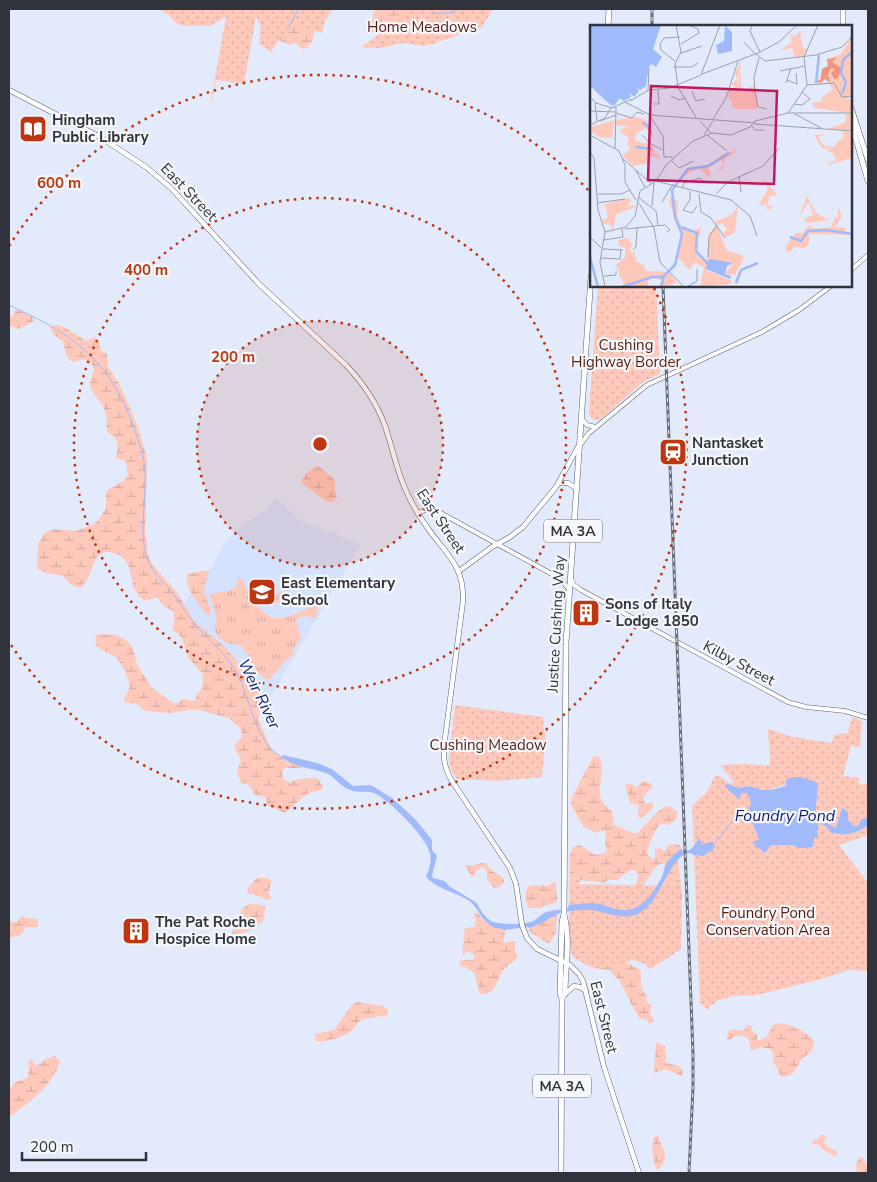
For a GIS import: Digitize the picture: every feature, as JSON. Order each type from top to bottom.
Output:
[{"type":"main road","points":[[608,25],[609,9]]},
{"type":"main road","points":[[842,25],[843,9]]},
{"type":"main road","name":"East Street","points":[[9,90],[110,142],[154,173],[171,188],[259,284],[343,362],[366,390],[380,412],[402,480],[418,513],[452,558],[459,571],[463,589],[444,746],[444,764],[452,781],[510,868],[516,884],[521,920],[525,934],[530,942],[563,961],[579,974],[586,991],[604,1067],[639,1173]]},
{"type":"main road","points":[[852,112],[868,160]]},
{"type":"main road","points":[[854,120],[853,129],[868,181]]},
{"type":"main road","name":"Justice Cushing Way","points":[[561,1173],[564,996],[560,994],[566,934],[564,911],[564,709],[569,591],[590,288]]},
{"type":"main road","points":[[459,571],[520,530],[559,483],[579,446]]},
{"type":"main road","points":[[559,483],[568,483],[576,488]]},
{"type":"main road","points":[[564,996],[574,986],[586,991]]},
{"type":"street","points":[[852,269],[868,255]]},
{"type":"street","points":[[579,446],[589,433],[650,383],[754,336],[799,310],[828,288]]},
{"type":"street","points":[[581,417],[587,425],[596,427]]},
{"type":"street","points":[[418,513],[426,509],[436,511],[559,578],[569,591],[581,590]]},
{"type":"street","points":[[559,578],[570,576]]},
{"type":"street","name":"Kilby Street","points":[[570,576],[574,584],[581,590],[788,702],[806,707],[845,711],[868,718]]},
{"type":"shaded area","name":"East Elementary School","points":[[276,497],[301,521],[361,544],[258,718],[199,625],[180,609],[213,565],[224,543],[242,526],[266,509]]},
{"type":"green space","points":[[159,9],[332,9],[325,21],[322,33],[291,22],[271,52],[259,44],[261,27],[256,16],[244,84],[216,80],[212,101],[207,103],[211,100],[226,17],[210,26],[184,26],[176,23],[169,15]]},
{"type":"green space","points":[[375,9],[492,9],[389,37],[375,34],[371,31]]},
{"type":"green space","name":"Home Meadows","points":[[415,9],[493,9],[482,27],[432,44],[423,46],[403,43],[380,48],[361,47]]},
{"type":"green space","points":[[269,11],[317,18],[312,42],[307,48],[302,49],[296,43],[289,45],[272,37]]},
{"type":"green space","name":"Cushing Highway Border","points":[[598,288],[656,288],[660,374],[643,382],[600,420],[594,420],[589,413]]},
{"type":"green space","points":[[16,309],[34,317],[34,321],[19,329],[9,326],[9,318]]},
{"type":"green space","points":[[58,325],[86,341],[94,337],[99,340],[101,351],[107,354],[108,367],[119,383],[139,430],[147,459],[145,535],[148,546],[147,552],[152,564],[175,590],[193,620],[228,650],[244,670],[257,681],[259,689],[259,721],[271,749],[288,762],[304,768],[285,768],[282,771],[283,779],[291,782],[298,779],[317,778],[323,786],[322,790],[311,792],[304,796],[285,813],[267,805],[265,797],[255,795],[248,784],[241,783],[237,771],[241,761],[234,746],[242,734],[240,728],[229,718],[197,709],[170,713],[146,711],[136,704],[124,702],[129,685],[124,668],[117,658],[98,648],[95,640],[97,634],[116,635],[127,641],[133,648],[137,664],[151,687],[173,703],[183,699],[195,701],[197,694],[202,689],[203,675],[188,657],[182,638],[173,630],[173,611],[165,607],[157,597],[146,601],[139,596],[135,590],[130,570],[123,558],[117,554],[102,553],[97,558],[85,584],[80,588],[70,584],[63,576],[46,573],[37,569],[38,544],[45,533],[53,529],[76,531],[94,524],[106,508],[108,489],[122,482],[128,476],[126,461],[116,458],[118,443],[107,431],[105,411],[91,388],[91,377],[94,370],[92,365],[86,359],[72,362],[66,355],[63,341],[54,335],[49,326]]},
{"type":"green space","points":[[316,466],[320,467],[335,480],[337,498],[332,502],[326,501],[301,481]]},
{"type":"green space","points":[[210,571],[204,590],[211,609],[210,616],[206,614],[187,585],[188,574]]},
{"type":"green space","points":[[239,575],[259,608],[264,613],[278,618],[286,617],[309,608],[320,596],[316,618],[303,616],[296,620],[301,639],[294,648],[293,656],[286,660],[270,679],[266,679],[257,672],[251,659],[240,645],[227,643],[219,638],[215,631],[216,614],[209,595],[233,589],[238,582]]},
{"type":"green space","points":[[247,591],[255,607],[251,610],[241,594]]},
{"type":"green space","points":[[280,592],[284,601],[272,602],[270,598]]},
{"type":"green space","name":"Cushing Meadow","points":[[455,705],[543,717],[544,731],[546,732],[542,777],[499,781],[457,779],[450,768],[449,759]]},
{"type":"green space","name":"Foundry Pond Conservation Area","points":[[852,717],[862,721],[860,747],[851,746],[843,776],[859,778],[859,785],[868,783],[868,816],[855,827],[848,820],[848,812],[843,809],[836,828],[823,825],[835,834],[845,835],[856,832],[868,825],[868,835],[839,845],[868,883],[868,971],[849,970],[757,995],[733,996],[719,1000],[709,1007],[709,1010],[700,1004],[694,855],[704,856],[700,839],[694,845],[692,806],[706,793],[715,776],[732,784],[734,782],[720,765],[747,764],[770,766],[768,729],[793,737],[832,743],[834,735],[848,733]],"holes":[[[818,783],[815,819],[818,820],[817,838],[814,838],[800,848],[792,845],[771,845],[763,853],[759,837],[754,828],[750,798],[747,794],[742,791],[740,793],[728,784],[739,788],[749,786],[771,790],[780,786]]]},
{"type":"green space","points":[[595,756],[598,756],[602,767],[601,798],[604,804],[612,811],[614,825],[637,833],[657,813],[670,806],[677,811],[677,818],[669,825],[661,824],[656,829],[647,854],[653,860],[655,858],[655,849],[660,848],[665,851],[669,845],[676,844],[680,845],[681,849],[667,863],[657,865],[642,887],[626,889],[636,885],[638,876],[635,870],[629,871],[617,880],[608,880],[602,884],[600,882],[581,880],[576,887],[574,905],[569,905],[570,854],[573,847],[580,845],[595,855],[607,851],[605,843],[606,832],[603,830],[596,833],[583,826],[571,805],[572,797]]},
{"type":"green space","points":[[642,782],[648,782],[652,785],[652,788],[644,795],[643,800],[646,804],[652,802],[653,808],[642,818],[638,817],[639,805],[630,803],[625,785],[630,783],[637,788]]},
{"type":"green space","points":[[678,860],[682,894],[681,949],[676,952],[671,951],[626,961],[641,972],[642,988],[647,996],[646,1001],[651,1005],[650,1013],[654,1020],[650,1024],[647,1020],[639,1018],[620,982],[610,970],[596,969],[584,964],[573,954],[569,941],[569,915],[570,912],[661,889],[672,866]]},
{"type":"green space","points":[[487,864],[491,870],[504,879],[504,883],[498,888],[494,888],[487,879],[487,871],[483,867],[477,870],[472,877],[465,865]]},
{"type":"green space","points":[[257,878],[267,878],[272,881],[268,892],[272,899],[267,900],[247,893],[248,888]]},
{"type":"green space","points":[[556,882],[557,902],[538,908],[528,908],[526,893],[530,885],[548,886]]},
{"type":"green space","points":[[571,884],[679,886],[680,945],[674,954],[650,969],[632,960],[610,967],[598,968],[573,957],[571,951]]},
{"type":"green space","points":[[250,904],[263,905],[265,907],[264,920],[248,931],[234,936],[232,933],[239,916],[244,908]]},
{"type":"green space","points":[[474,913],[478,913],[483,920],[495,928],[505,930],[504,943],[515,942],[515,951],[518,956],[503,970],[495,987],[489,993],[484,994],[479,993],[475,974],[459,965],[461,960],[473,960],[475,957],[467,951],[464,955],[462,954],[465,928],[474,927],[476,922]]},
{"type":"green space","points":[[557,915],[556,932],[550,943],[529,931],[529,928]]},
{"type":"green space","points":[[22,916],[38,919],[38,927],[26,927],[21,935],[9,938],[9,922],[17,922]]},
{"type":"green space","points":[[357,1002],[383,1006],[388,1009],[388,1015],[363,1019],[351,1031],[339,1038],[316,1041],[315,1034],[334,1030],[352,1005]]},
{"type":"green space","points":[[781,1023],[799,1029],[814,1041],[812,1051],[802,1059],[794,1072],[788,1076],[780,1076],[772,1060],[774,1054],[770,1049],[761,1047],[751,1051],[749,1040],[744,1036],[736,1036],[727,1041],[728,1032],[734,1029],[744,1031],[746,1025],[751,1025],[753,1032],[757,1035],[757,1040],[760,1040],[767,1036],[773,1025]]},
{"type":"green space","points":[[656,1042],[665,1046],[667,1056],[665,1061],[679,1066],[683,1073],[682,1076],[665,1069],[654,1073]]},
{"type":"green space","points":[[55,1056],[60,1061],[52,1078],[32,1100],[9,1117],[9,1092],[14,1083],[28,1077],[29,1061],[32,1059],[35,1065],[38,1065],[46,1059]]},
{"type":"green space","points":[[822,1135],[827,1137],[823,1143],[837,1151],[837,1155],[835,1156],[822,1149],[818,1144],[812,1145],[814,1140]]},
{"type":"green space","points":[[655,1136],[658,1136],[665,1154],[664,1162],[657,1170],[653,1153],[653,1140]]},
{"type":"green space","points":[[860,1157],[867,1164],[867,1173],[857,1173],[856,1164]]},
{"type":"water","points":[[281,756],[317,763],[332,769],[353,786],[371,785],[392,798],[415,819],[432,840],[432,850],[437,856],[433,878],[445,881],[449,886],[477,903],[485,916],[495,922],[512,924],[529,922],[546,912],[568,908],[569,905],[589,903],[623,910],[633,909],[643,903],[652,893],[662,877],[666,864],[677,852],[681,849],[684,851],[690,850],[700,838],[702,845],[712,842],[715,846],[712,851],[704,856],[690,853],[683,855],[672,868],[650,904],[637,914],[622,916],[593,910],[572,911],[560,913],[529,928],[505,930],[495,928],[485,921],[472,903],[439,887],[426,876],[431,860],[428,847],[415,829],[388,803],[374,793],[348,789],[330,775],[298,766],[286,760]]},
{"type":"water","name":"Foundry Pond","points":[[793,777],[802,777],[818,783],[815,819],[819,820],[817,838],[814,838],[813,847],[800,848],[792,845],[771,845],[765,853],[755,847],[754,841],[759,839],[748,812],[751,803],[750,798],[746,793],[742,792],[739,799],[724,786],[728,784],[739,788],[749,786],[771,790],[786,786],[786,780]]},
{"type":"water","points":[[842,808],[848,812],[848,820],[854,826],[858,826],[861,820],[868,816],[868,825],[850,834],[830,832],[827,827],[821,824],[827,823],[836,828]]},
{"type":"waterway","points":[[288,28],[299,9]]},
{"type":"waterway","points":[[431,14],[449,13],[458,9]]},
{"type":"waterway","name":"Weir River","points":[[9,305],[31,315],[68,337],[84,349],[110,379],[131,420],[143,458],[145,471],[143,537],[149,563],[194,624],[223,653],[231,664],[240,680],[258,729],[271,749],[280,756]]},
{"type":"waterway","name":"Weir River","points":[[713,844],[737,817],[750,812]]},
{"type":"railway","points":[[652,9],[652,25]]},
{"type":"railway","points":[[663,288],[693,1053],[689,1173]]},
{"type":"place","name":"Hingham Public Library","points":[[33,129]]},
{"type":"place","name":"Nantasket Junction","points":[[673,452]]},
{"type":"place","name":"East Elementary School","points":[[262,592]]},
{"type":"place","name":"Sons of Italy - Lodge 1850","points":[[586,613]]},
{"type":"place","name":"The Pat Roche Hospice Home","points":[[136,931]]}]
